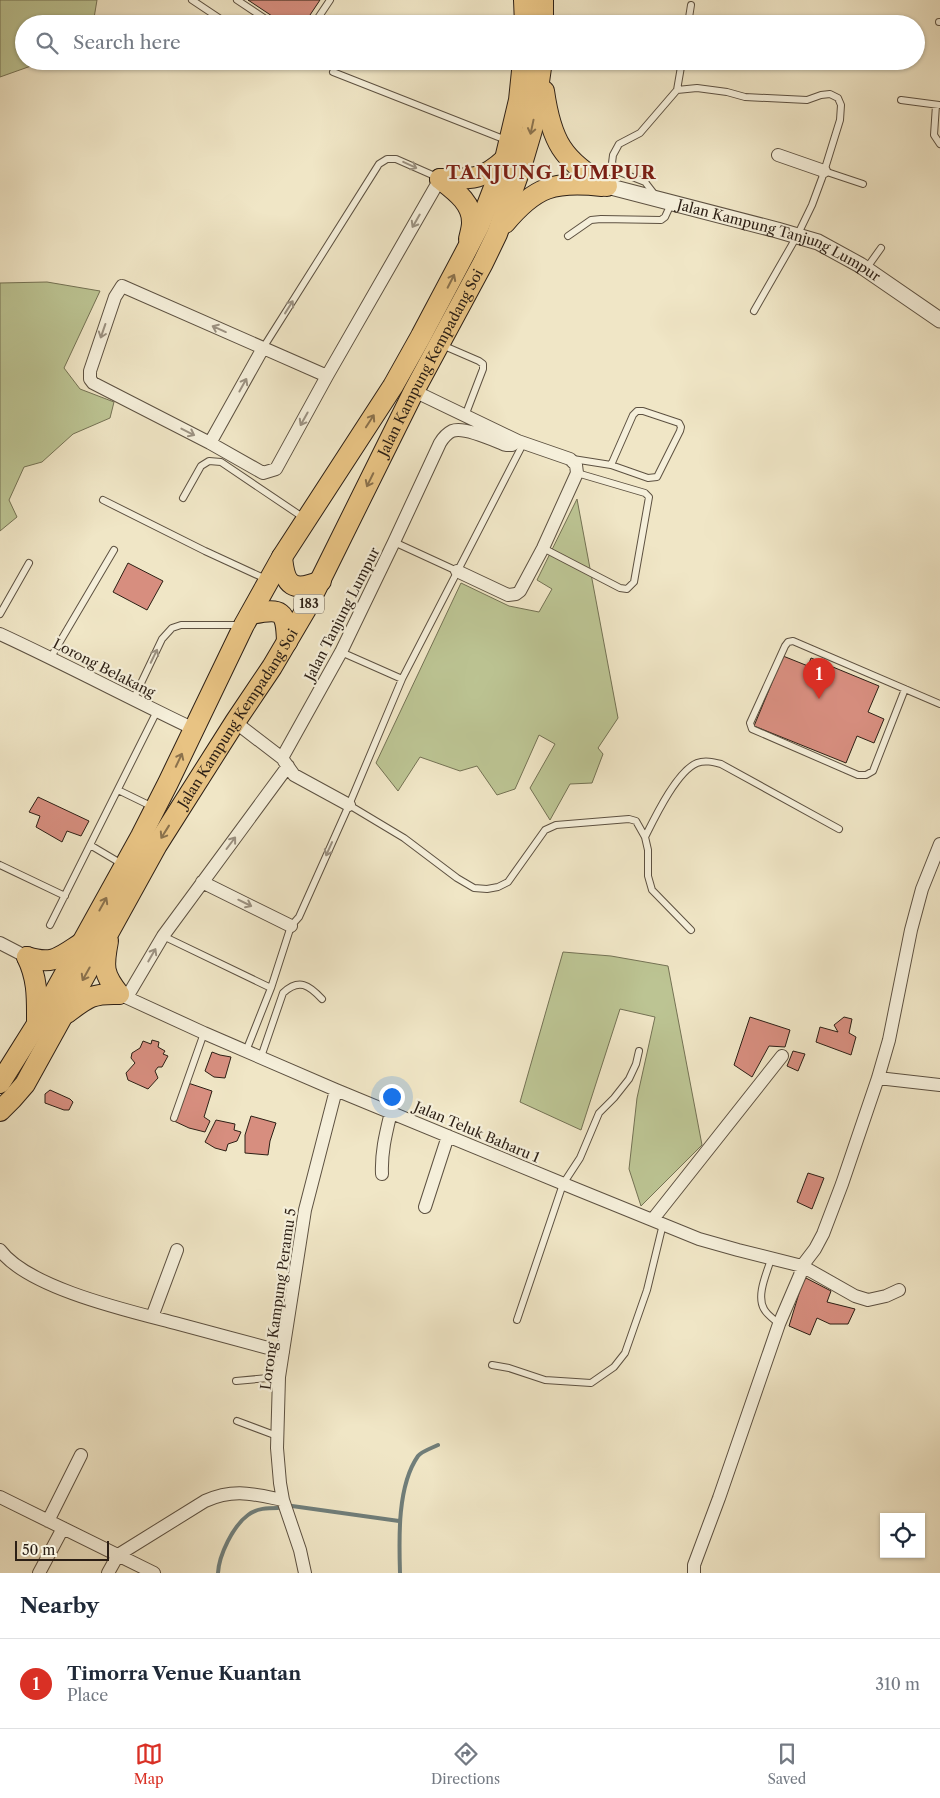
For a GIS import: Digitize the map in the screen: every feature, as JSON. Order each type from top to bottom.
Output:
[{"type":"highway","points":[[524,0],[525,15]]},
{"type":"highway","points":[[543,0],[543,15]]},
{"type":"highway","name":"Jalan Kampung Kempadang Soi","points":[[0,1082],[9,1064],[36,1024],[125,866],[247,619],[306,518],[393,386],[479,226],[507,150],[519,100],[522,70]]},
{"type":"highway","points":[[541,70],[548,117],[560,146],[585,173],[607,186]]},
{"type":"highway","name":"Jalan Kampung Kempadang Soi","points":[[0,1111],[25,1084],[157,845],[287,642],[322,581],[414,392],[496,234],[522,164],[532,130],[541,70]]},
{"type":"highway","points":[[440,179],[467,179],[486,175],[507,150]]},
{"type":"highway","points":[[440,179],[460,194],[469,208],[472,222],[466,251]]},
{"type":"highway","points":[[496,234],[528,198],[542,191],[561,185],[607,186]]},
{"type":"highway","points":[[282,557],[285,576],[293,585],[305,586],[322,581]]},
{"type":"highway","points":[[247,619],[270,610],[280,613],[286,620],[287,642]]},
{"type":"highway","points":[[110,930],[104,965],[105,973],[109,982],[123,995]]},
{"type":"highway","points":[[27,957],[40,961],[49,961],[58,958],[83,942]]},
{"type":"highway","points":[[27,957],[33,968],[36,980],[36,1024]]},
{"type":"highway","points":[[62,1017],[91,996],[102,993],[123,995]]},
{"type":"street","points":[[778,156],[824,171]]},
{"type":"street","points":[[327,376],[122,286],[115,297],[90,371],[90,379],[93,384],[263,472],[276,469],[440,179]]},
{"type":"street","name":"Jalan Kampung Tanjung Lumpur","points":[[607,186],[818,242],[839,252],[866,269],[940,320]]},
{"type":"street","points":[[210,443],[263,348]]},
{"type":"street","points":[[414,392],[521,442],[570,459],[576,465],[577,473],[543,548],[516,594],[508,595],[457,571]]},
{"type":"street","name":"Jalan Tanjung Lumpur","points":[[123,995],[285,762],[341,652],[445,435],[453,431],[464,430],[506,445],[521,442]]},
{"type":"street","name":"Lorong Belakang","points":[[0,634],[194,729]]},
{"type":"street","points":[[235,722],[285,762],[294,774],[349,805]]},
{"type":"street","points":[[694,1573],[694,1565],[719,1498],[778,1324],[800,1275],[802,1266],[815,1249],[823,1234],[878,1078],[889,1040],[913,922],[922,889],[940,844]]},
{"type":"street","points":[[202,882],[291,926]]},
{"type":"street","points":[[0,943],[27,957]]},
{"type":"street","name":"Jalan Teluk Baharu 1","points":[[123,995],[204,1033],[336,1090],[699,1238],[802,1266],[855,1296],[868,1300],[886,1296],[899,1290]]},
{"type":"street","points":[[658,1221],[782,1056]]},
{"type":"street","points":[[878,1078],[940,1085]]},
{"type":"street","name":"Lorong Kampung Peramu 5","points":[[305,1573],[300,1550],[284,1500],[278,1467],[279,1377],[305,1210],[336,1090]]},
{"type":"street","points":[[382,1174],[381,1159],[384,1138],[391,1112]]},
{"type":"street","points":[[425,1206],[448,1136]]},
{"type":"street","points":[[0,1250],[15,1266],[35,1277],[99,1303],[282,1352]]},
{"type":"street","points":[[152,1317],[177,1250]]},
{"type":"street","points":[[48,1521],[81,1455]]},
{"type":"street","points":[[108,1573],[118,1555],[205,1501],[219,1495],[234,1493],[254,1494],[284,1500]]},
{"type":"street","points":[[0,1497],[154,1573]]},
{"type":"street","points":[[39,1573],[63,1528]]},
{"type":"lane","points":[[192,0],[214,15]]},
{"type":"lane","points":[[237,0],[260,15]]},
{"type":"lane","points":[[320,15],[330,0]]},
{"type":"lane","points":[[689,15],[691,5]]},
{"type":"lane","points":[[568,236],[591,220],[661,220],[665,217],[665,201],[645,182],[617,171],[612,163],[613,155],[619,144],[640,133],[677,90],[680,70]]},
{"type":"lane","points":[[333,72],[507,150]]},
{"type":"lane","points":[[677,90],[697,88],[727,92],[745,97],[807,100],[830,94],[838,98],[841,105],[840,120],[824,171],[797,236],[754,311]]},
{"type":"lane","points":[[901,100],[938,105],[934,135],[940,144]]},
{"type":"lane","points":[[263,348],[379,164],[388,158],[396,159],[440,179]]},
{"type":"lane","points":[[824,171],[863,184]]},
{"type":"lane","points":[[866,269],[881,248]]},
{"type":"lane","points":[[439,344],[483,364],[484,370],[465,416]]},
{"type":"lane","points":[[570,459],[611,465],[648,478],[657,477],[680,431],[679,423],[643,411],[637,411],[633,415],[611,465]]},
{"type":"lane","points":[[246,1051],[271,988],[291,926],[299,917],[402,679],[521,442]]},
{"type":"lane","points":[[183,498],[201,466],[209,461],[221,462],[306,518]]},
{"type":"lane","points":[[543,548],[620,588],[627,589],[634,582],[649,497],[645,494],[577,473]]},
{"type":"lane","points":[[103,500],[269,580]]},
{"type":"lane","points":[[394,542],[457,571]]},
{"type":"lane","points":[[51,658],[114,550]]},
{"type":"lane","points":[[0,614],[28,563]]},
{"type":"lane","points":[[133,700],[162,639],[172,628],[181,625],[247,619]]},
{"type":"lane","points":[[905,689],[873,771],[866,775],[858,775],[752,729],[750,726],[781,655],[788,642],[793,641],[905,689],[940,704]]},
{"type":"lane","points":[[341,652],[402,679]]},
{"type":"lane","points":[[50,925],[157,712]]},
{"type":"lane","points":[[645,836],[665,798],[687,770],[696,763],[707,761],[721,764],[840,829]]},
{"type":"lane","points":[[118,790],[155,808]]},
{"type":"lane","points":[[349,805],[404,838],[457,878],[474,888],[487,889],[498,887],[508,882],[545,830],[556,825],[629,819],[636,821],[645,836],[648,850],[648,876],[652,890],[691,930]]},
{"type":"lane","points":[[90,845],[125,866]]},
{"type":"lane","points":[[0,865],[65,896]]},
{"type":"lane","points":[[163,936],[271,988]]},
{"type":"lane","points":[[261,1057],[283,993],[289,987],[297,984],[306,985],[322,999]]},
{"type":"lane","points":[[174,1118],[204,1033]]},
{"type":"lane","points":[[517,1320],[563,1184],[580,1158],[599,1113],[618,1094],[629,1079],[636,1064],[638,1051]]},
{"type":"lane","points":[[492,1365],[509,1368],[544,1380],[591,1383],[614,1367],[625,1353],[647,1290],[658,1221]]},
{"type":"lane","points":[[771,1259],[762,1291],[762,1301],[765,1310],[778,1324]]},
{"type":"lane","points":[[236,1381],[279,1377]]},
{"type":"lane","points":[[237,1421],[277,1436]]},
{"type":"green space","points":[[0,0],[97,0],[94,15],[15,15],[15,70],[20,70],[0,77]]},
{"type":"green space","points":[[47,282],[100,291],[64,368],[80,389],[114,402],[110,418],[73,434],[42,462],[24,467],[9,500],[17,517],[0,531],[0,283]]},
{"type":"green space","points":[[577,499],[618,718],[598,748],[603,754],[592,783],[570,784],[550,820],[530,788],[555,744],[539,735],[515,789],[497,795],[477,766],[460,771],[420,757],[398,791],[376,763],[461,583],[509,606],[539,612],[552,589],[537,580]]},
{"type":"green space","points":[[563,952],[611,956],[668,966],[702,1145],[641,1206],[629,1169],[637,1098],[655,1017],[620,1009],[581,1130],[520,1102]]},
{"type":"building","points":[[248,0],[320,0],[310,15],[270,15]]},
{"type":"building","points":[[128,563],[163,581],[147,610],[113,592]]},
{"type":"building","points":[[783,656],[808,666],[811,658],[879,686],[868,712],[884,719],[874,743],[857,736],[846,763],[754,726]]},
{"type":"building","points":[[38,797],[89,821],[81,836],[67,831],[62,842],[36,827],[40,816],[29,812]]},
{"type":"building","points":[[750,1017],[790,1030],[785,1047],[769,1046],[752,1077],[734,1065]]},
{"type":"building","points":[[844,1017],[852,1019],[849,1033],[856,1037],[851,1055],[816,1042],[820,1027],[838,1032],[834,1025]]},
{"type":"building","points":[[152,1040],[159,1042],[158,1047],[165,1051],[163,1054],[168,1056],[162,1067],[158,1067],[155,1071],[158,1078],[148,1089],[128,1080],[126,1073],[135,1063],[131,1058],[132,1053],[140,1048],[143,1041],[151,1044]]},
{"type":"building","points":[[793,1051],[805,1054],[798,1071],[787,1066]]},
{"type":"building","points":[[212,1052],[231,1057],[225,1078],[214,1077],[205,1071]]},
{"type":"building","points":[[188,1083],[212,1091],[204,1117],[210,1121],[205,1132],[189,1128],[174,1121]]},
{"type":"building","points":[[50,1090],[73,1102],[69,1110],[45,1103],[45,1094]]},
{"type":"building","points":[[251,1116],[276,1123],[268,1155],[245,1153],[245,1135]]},
{"type":"building","points":[[216,1120],[235,1124],[234,1130],[241,1132],[237,1141],[228,1144],[226,1151],[215,1148],[205,1142]]},
{"type":"building","points":[[808,1173],[824,1178],[812,1209],[797,1202]]},
{"type":"building","points":[[804,1277],[831,1291],[827,1302],[855,1309],[848,1324],[830,1324],[817,1318],[810,1335],[789,1326]]},
{"type":"waterway","points":[[400,1573],[401,1513],[406,1482],[418,1456],[438,1445]]},
{"type":"waterway","points":[[292,1506],[399,1521]]},
{"type":"waterway","points":[[218,1573],[221,1558],[228,1541],[242,1520],[255,1511],[266,1508],[278,1508]]},
{"type":"place","name":"Timorra Venue Kuantan","points":[[819,699]]},
{"type":"district","name":"TANJUNG LUMPUR","points":[[551,172]]}]
